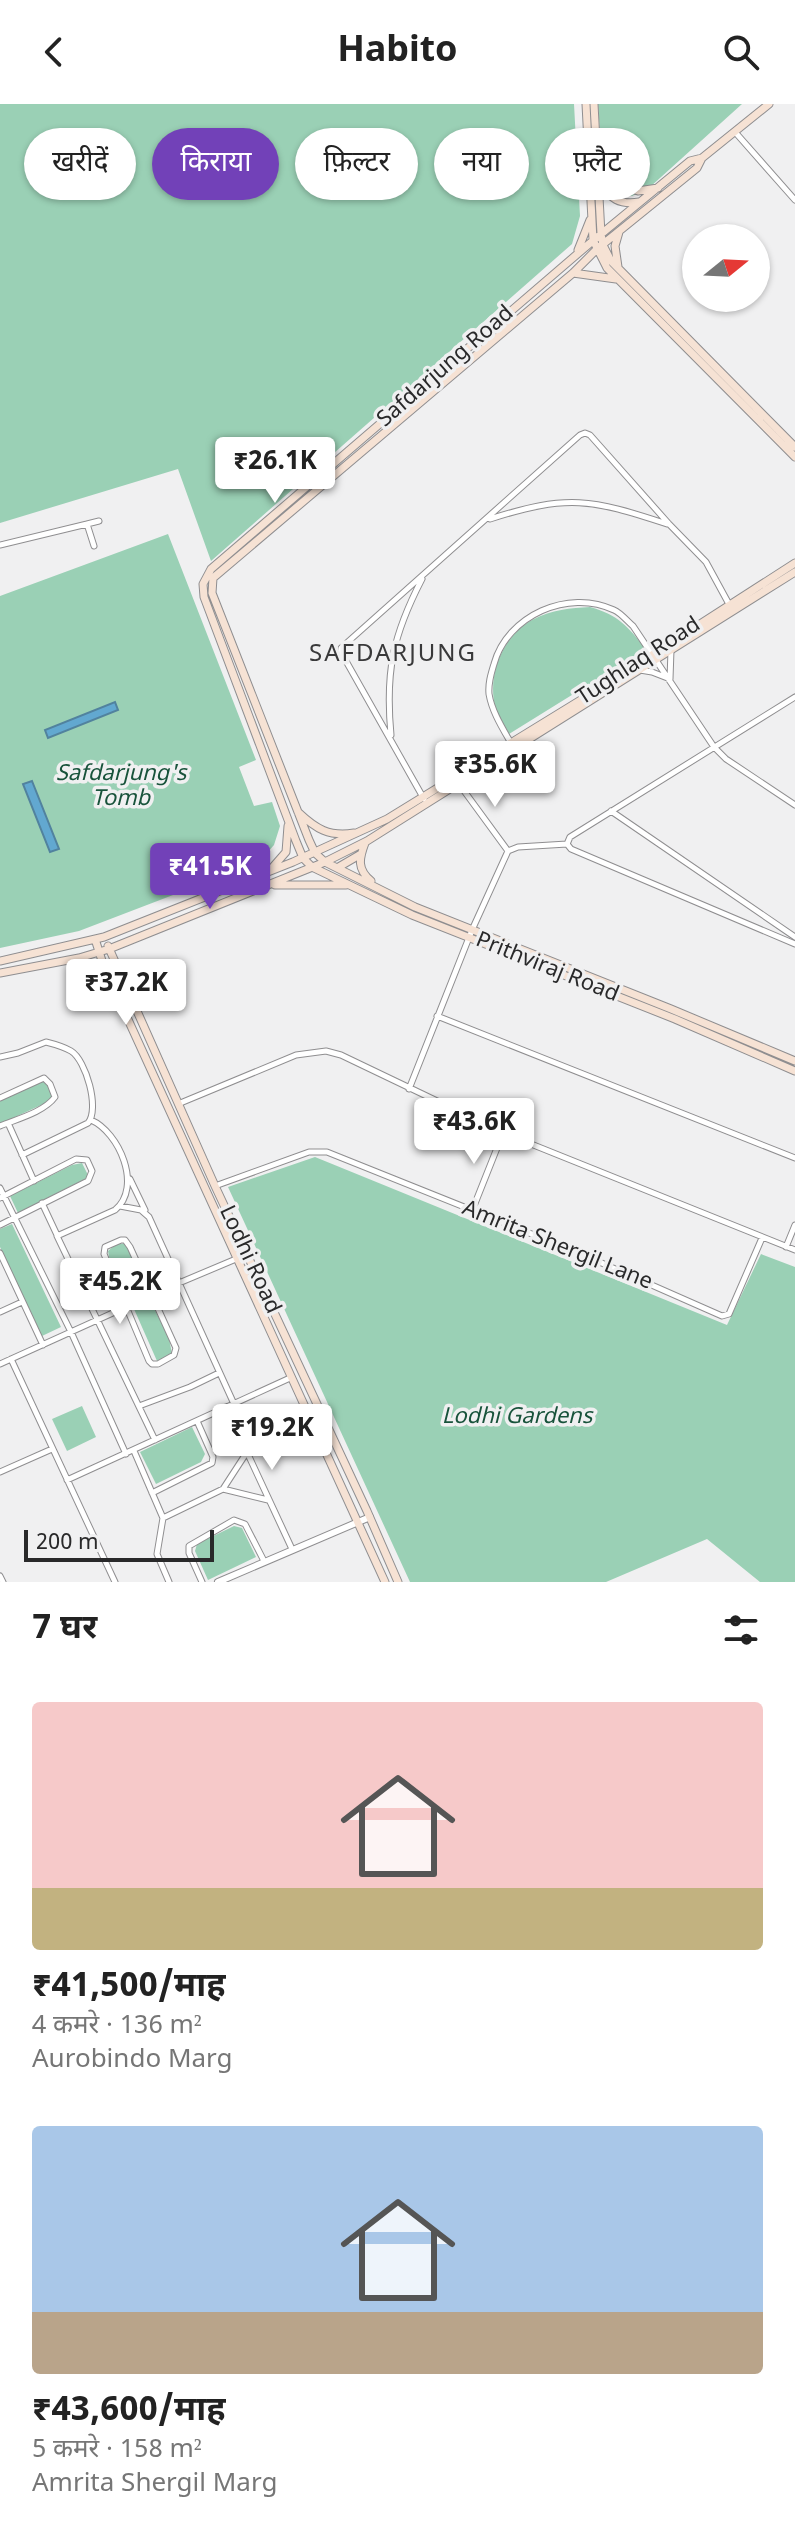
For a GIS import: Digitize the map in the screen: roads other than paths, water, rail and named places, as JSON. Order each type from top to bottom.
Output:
[{"type":"main road","points":[[586,104],[593,240],[632,287],[795,457]]},
{"type":"main road","points":[[594,104],[596,128]]},
{"type":"main road","name":"Safdarjung Road","points":[[303,858],[204,597],[203,584],[211,569],[593,240],[690,161],[702,158],[769,104]]},
{"type":"main road","name":"Safdarjung Road","points":[[315,853],[212,593],[213,578],[600,247],[697,168],[702,158]]},
{"type":"main road","points":[[650,189],[658,188]]},
{"type":"main road","points":[[599,200],[600,247],[607,268],[632,287],[795,447]]},
{"type":"main road","points":[[616,200],[642,202]]},
{"type":"main road","points":[[576,255],[593,210]]},
{"type":"main road","points":[[619,269],[615,246],[620,231]]},
{"type":"main road","points":[[573,273],[618,279]]},
{"type":"main road","name":"Tughlaq Road","points":[[0,973],[109,949],[325,862],[367,841],[639,670],[655,656],[671,649],[795,563]]},
{"type":"main road","name":"Tughlaq Road","points":[[0,961],[104,937],[315,853],[425,802],[459,784],[731,607],[795,572]]},
{"type":"main road","points":[[265,758],[275,755]]},
{"type":"main road","points":[[297,810],[325,832],[343,835],[363,831]]},
{"type":"main road","points":[[267,872],[286,852],[288,820]]},
{"type":"main road","points":[[367,841],[361,854],[360,869],[378,888]]},
{"type":"main road","name":"Prithviraj Road","points":[[315,853],[325,862],[471,933],[795,1071]]},
{"type":"main road","points":[[337,868],[361,854]]},
{"type":"main road","name":"Prithviraj Road","points":[[303,858],[312,867],[412,915],[471,933],[671,1009],[795,1061]]},
{"type":"main road","points":[[269,885],[349,885]]},
{"type":"main road","name":"Lodhi Road","points":[[104,937],[398,1582]]},
{"type":"main road","name":"Lodhi Road","points":[[95,939],[104,967],[385,1582]]},
{"type":"street","points":[[735,132],[795,200]]},
{"type":"street","points":[[425,802],[341,651],[343,646],[580,435],[590,435],[706,562],[731,607]]},
{"type":"street","points":[[486,520],[526,507],[566,501],[612,507],[669,524]]},
{"type":"street","points":[[0,545],[99,521]]},
{"type":"street","points":[[87,524],[94,546]]},
{"type":"street","points":[[391,739],[391,656],[404,614],[424,575]]},
{"type":"street","points":[[513,747],[493,708],[489,679],[497,651],[520,622],[537,613],[577,602],[597,605],[616,611],[633,626],[714,747],[726,759],[795,805]]},
{"type":"street","points":[[670,679],[671,649]]},
{"type":"street","points":[[639,670],[670,679]]},
{"type":"street","points":[[567,844],[570,837],[610,811],[795,697]]},
{"type":"street","points":[[459,784],[508,851]]},
{"type":"street","points":[[610,811],[795,937]]},
{"type":"street","points":[[409,1089],[471,933],[508,851],[518,847],[567,844]]},
{"type":"street","points":[[567,844],[571,849],[795,944]]},
{"type":"street","points":[[437,1016],[795,1158]]},
{"type":"street","points":[[0,1057],[46,1042],[71,1051],[79,1060],[93,1096],[91,1120]]},
{"type":"street","points":[[178,1104],[296,1055],[326,1051],[341,1055],[503,1133],[795,1250]]},
{"type":"street","points":[[0,1098],[44,1078],[55,1093],[54,1101],[0,1126]]},
{"type":"street","points":[[22,1155],[91,1120],[101,1124],[111,1136],[234,1404]]},
{"type":"street","points":[[8,1123],[34,1181]]},
{"type":"street","points":[[472,1211],[503,1133]]},
{"type":"street","name":"Amrita Shergil Lane","points":[[215,1186],[309,1152],[321,1151],[579,1253],[722,1316],[729,1314],[762,1238]]},
{"type":"street","points":[[0,1225],[88,1181],[92,1171],[87,1160],[76,1159],[2,1197]]},
{"type":"street","points":[[57,1236],[120,1206],[130,1178]]},
{"type":"street","points":[[0,1188],[71,1332],[126,1454]]},
{"type":"street","points":[[42,1203],[155,1440]]},
{"type":"street","points":[[120,1206],[146,1212]]},
{"type":"street","points":[[786,1247],[795,1225]]},
{"type":"street","points":[[121,1240],[128,1243],[152,1295],[176,1348],[174,1355],[158,1364],[149,1361],[104,1254],[107,1245],[121,1240]]},
{"type":"street","points":[[0,1253],[43,1345]]},
{"type":"street","points":[[0,1364],[236,1259]]},
{"type":"street","points":[[0,1312],[22,1302]]},
{"type":"street","points":[[11,1359],[115,1582]]},
{"type":"street","points":[[139,1406],[219,1373]]},
{"type":"street","points":[[67,1480],[290,1378]]},
{"type":"street","points":[[226,1407],[292,1549]]},
{"type":"street","points":[[152,1493],[212,1463],[213,1457],[197,1421]]},
{"type":"street","points":[[0,1472],[52,1449]]},
{"type":"street","points":[[134,1451],[163,1518],[157,1554],[169,1582]]},
{"type":"street","points":[[163,1518],[223,1489],[247,1452]]},
{"type":"street","points":[[223,1489],[269,1501]]},
{"type":"street","points":[[218,1582],[370,1517]]},
{"type":"street","points":[[202,1582],[189,1546],[234,1520],[245,1524],[264,1561]]},
{"type":"street","points":[[0,1576],[3,1582]]},
{"type":"water","points":[[115,702],[118,710],[48,738],[45,730]]},
{"type":"water","points":[[32,781],[59,849],[50,852],[23,784]]},
{"type":"district","name":"SAFDARJUNG","points":[[393,655]]},
{"type":"park label","name":"Safdarjung's Tomb","points":[[121,786]]},
{"type":"park label","name":"Lodhi Gardens","points":[[517,1417]]}]
